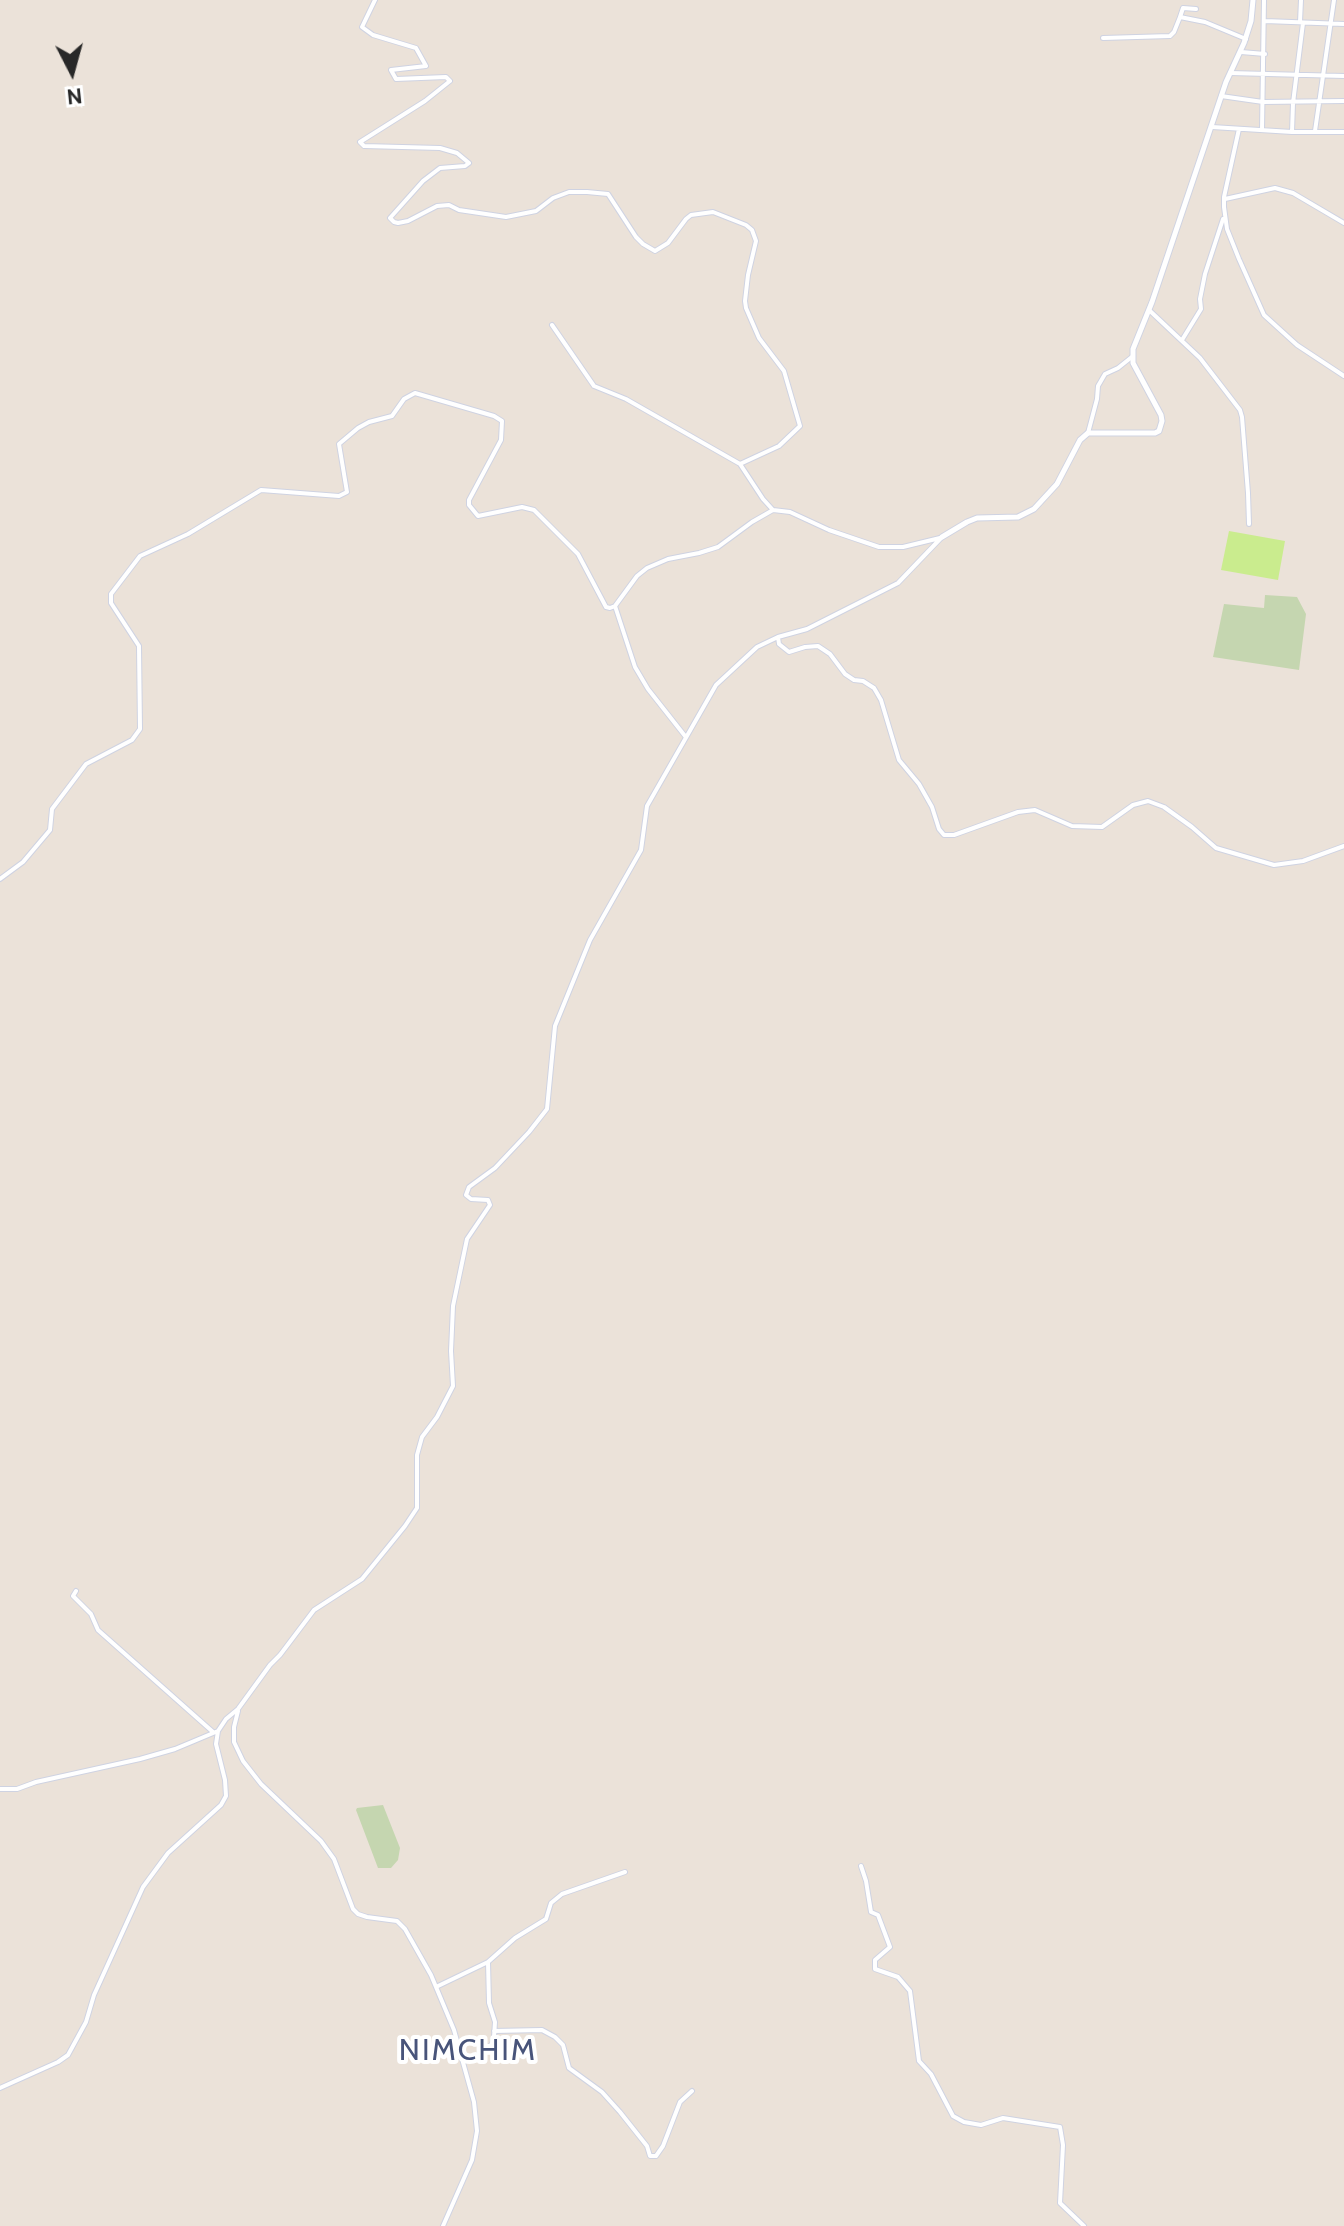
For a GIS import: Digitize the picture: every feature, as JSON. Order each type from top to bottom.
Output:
[{"type":"street","points":[[375,0],[362,27],[373,35],[416,48],[426,66],[391,70],[396,79],[446,77],[450,81],[425,101],[360,142],[364,146],[440,148],[457,153],[469,163],[440,168],[423,181],[390,218],[394,222],[408,221],[437,206],[449,205],[459,210],[506,217],[536,211],[553,198],[569,192],[587,192],[608,194],[636,237],[655,251],[668,243],[691,215],[713,212],[752,230],[756,241],[748,275],[746,308],[759,338],[784,371],[800,426],[779,446],[740,464]]},
{"type":"street","points":[[1088,433],[1159,431],[1161,415],[1133,363],[1133,349],[1221,96],[1246,39],[1253,0]]},
{"type":"street","points":[[1262,131],[1264,0]]},
{"type":"street","points":[[1292,132],[1302,23],[1301,0]]},
{"type":"street","points":[[1315,131],[1334,0]]},
{"type":"street","points":[[1103,38],[1170,36],[1183,8],[1196,9]]},
{"type":"street","points":[[1180,17],[1205,22],[1246,39]]},
{"type":"street","points":[[1265,21],[1344,24]]},
{"type":"street","points":[[1241,52],[1265,54]]},
{"type":"street","points":[[1230,73],[1344,76]]},
{"type":"street","points":[[1221,96],[1263,102],[1344,101]]},
{"type":"street","points":[[1212,127],[1344,132]]},
{"type":"street","points":[[1182,340],[1201,309],[1205,274],[1224,217],[1224,200],[1239,129]]},
{"type":"street","points":[[1224,200],[1275,188],[1293,193],[1344,223]]},
{"type":"street","points":[[1224,217],[1264,315],[1297,345],[1344,376]]},
{"type":"street","points":[[1149,310],[1206,364],[1240,410],[1249,524]]},
{"type":"street","points":[[552,325],[594,386],[626,399],[740,464],[773,510]]},
{"type":"street","points":[[0,1789],[17,1789],[152,1756],[216,1732],[238,1709],[314,1610],[362,1579],[405,1526],[417,1508],[417,1455],[422,1437],[437,1417],[453,1386],[453,1306],[467,1239],[490,1205],[488,1200],[471,1199],[466,1195],[469,1187],[495,1168],[547,1109],[555,1026],[590,940],[641,850],[647,806],[716,685],[757,647],[807,629],[898,583],[942,537],[967,522],[977,518],[1018,517],[1034,509],[1057,484],[1080,440],[1088,433],[1098,386],[1105,374],[1133,356]]},
{"type":"street","points":[[0,879],[23,862],[50,830],[52,809],[86,764],[132,740],[140,729],[139,646],[111,603],[111,594],[140,556],[188,534],[261,490],[339,496],[347,492],[339,444],[369,422],[392,416],[404,399],[415,393],[502,421],[501,440],[469,505],[478,516],[522,507],[534,510],[578,554],[606,607],[615,606],[637,576],[647,568],[668,559],[718,547],[740,529],[773,510],[790,512],[829,530],[879,547],[903,547],[942,537]]},
{"type":"street","points":[[615,606],[635,667],[648,689],[686,737]]},
{"type":"street","points":[[778,637],[779,644],[789,652],[818,646],[830,654],[845,674],[874,688],[881,700],[899,760],[919,784],[944,835],[954,835],[1018,812],[1035,810],[1072,826],[1102,827],[1133,805],[1148,801],[1164,807],[1216,848],[1274,865],[1303,861],[1344,846]]},
{"type":"street","points":[[0,2088],[68,2055],[86,2022],[94,1995],[143,1887],[168,1853],[221,1805],[226,1796],[216,1732],[98,1630],[91,1614],[73,1596],[76,1591]]},
{"type":"street","points":[[238,1709],[234,1742],[243,1761],[261,1784],[321,1841],[334,1859],[353,1909],[367,1917],[397,1921],[405,1929],[436,1987],[454,2030],[474,2102],[477,2131],[472,2160],[443,2226]]},
{"type":"street","points":[[861,1866],[871,1912],[878,1915],[890,1947],[875,1960],[875,1969],[898,1977],[910,1991],[919,2061],[931,2074],[953,2116],[981,2125],[1003,2118],[1060,2127],[1063,2145],[1060,2203],[1084,2226]]},
{"type":"street","points":[[436,1987],[488,1962],[515,1938],[546,1919],[555,1899],[625,1872]]},
{"type":"street","points":[[464,2061],[484,2052],[492,2044],[495,2022],[489,2003],[488,1962]]},
{"type":"street","points":[[494,2031],[542,2030],[555,2037],[563,2045],[569,2068],[602,2092],[647,2146],[650,2156],[656,2156],[663,2146],[680,2102],[692,2091]]},
{"type":"green space","points":[[1229,531],[1285,541],[1278,580],[1221,570]]},
{"type":"green space","points":[[1265,595],[1297,597],[1306,614],[1299,670],[1213,657],[1224,604],[1264,608]]},
{"type":"green space","points":[[383,1805],[400,1848],[398,1860],[391,1868],[378,1868],[356,1810]]},
{"type":"district","name":"NIMCHIM","points":[[468,2051]]}]
